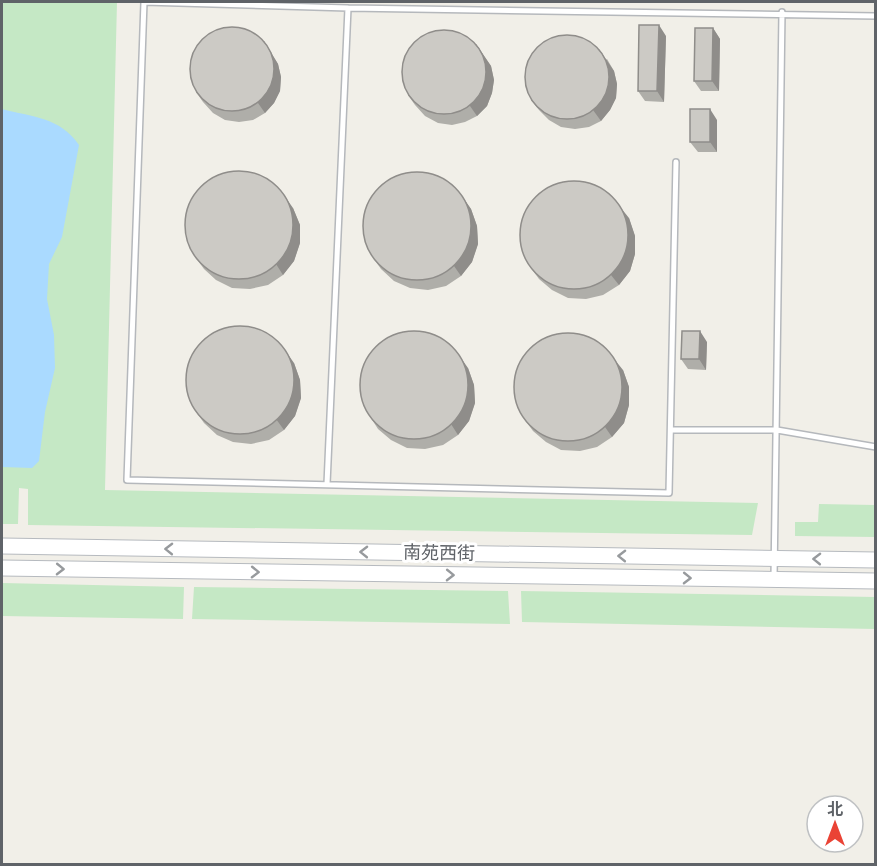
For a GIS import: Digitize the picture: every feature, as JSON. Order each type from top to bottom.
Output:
[{"type":"main road","name":"南苑西街","points":[[2,546],[876,560]]},
{"type":"main road","name":"南苑西街","points":[[2,568],[876,581]]},
{"type":"lane","points":[[676,162],[669,493],[127,480],[144,2],[348,8],[782,12],[876,16]]},
{"type":"lane","points":[[327,484],[348,8]]},
{"type":"lane","points":[[774,580],[782,12]]},
{"type":"lane","points":[[671,430],[777,430],[876,447]]},
{"type":"green space","points":[[2,2],[117,2],[105,490],[758,503],[752,535],[28,525],[28,489],[19,488],[18,524],[2,524]]},
{"type":"green space","points":[[819,504],[875,505],[875,537],[795,536],[795,522],[818,522]]},
{"type":"green space","points":[[2,583],[184,587],[183,619],[2,616]]},
{"type":"green space","points":[[194,587],[508,591],[510,624],[192,619]]},
{"type":"green space","points":[[521,591],[875,597],[875,629],[522,622]]},
{"type":"water","points":[[2,109],[54,123],[79,145],[62,237],[49,264],[47,299],[54,335],[55,368],[45,412],[39,461],[32,468],[2,467]]},
{"type":"building","points":[[639,25],[659,25],[657,91],[638,91]]},
{"type":"building","points":[[232,27],[248,30],[262,39],[271,53],[274,69],[271,85],[262,99],[248,108],[232,111],[216,108],[202,99],[193,85],[190,69],[193,53],[202,39],[216,30]]},
{"type":"building","points":[[695,28],[713,28],[712,81],[694,81]]},
{"type":"building","points":[[444,30],[460,33],[474,42],[483,56],[486,72],[483,88],[474,102],[460,111],[444,114],[428,111],[414,102],[405,88],[402,72],[405,56],[414,42],[428,33]]},
{"type":"building","points":[[567,35],[583,38],[597,47],[606,61],[609,77],[606,93],[597,107],[583,116],[567,119],[551,116],[537,107],[528,93],[525,77],[528,61],[537,47],[551,38]]},
{"type":"building","points":[[690,109],[710,109],[710,142],[690,142]]},
{"type":"building","points":[[239,171],[260,175],[277,187],[289,204],[293,225],[289,246],[277,263],[260,275],[239,279],[218,275],[201,263],[189,246],[185,225],[189,204],[201,187],[218,175]]},
{"type":"building","points":[[417,172],[438,176],[455,188],[467,205],[471,226],[467,247],[455,264],[438,276],[417,280],[396,276],[379,264],[367,247],[363,226],[367,205],[379,188],[396,176]]},
{"type":"building","points":[[574,181],[595,185],[612,197],[624,214],[628,235],[624,256],[612,273],[595,285],[574,289],[553,285],[536,273],[524,256],[520,235],[524,214],[536,197],[553,185]]},
{"type":"building","points":[[240,326],[261,330],[278,342],[290,359],[294,380],[290,401],[278,418],[261,430],[240,434],[219,430],[202,418],[190,401],[186,380],[190,359],[202,342],[219,330]]},
{"type":"building","points":[[414,331],[435,335],[452,347],[464,364],[468,385],[464,406],[452,423],[435,435],[414,439],[393,435],[376,423],[364,406],[360,385],[364,364],[376,347],[393,335]]},
{"type":"building","points":[[682,331],[700,331],[699,359],[681,359]]},
{"type":"building","points":[[568,333],[589,337],[606,349],[618,366],[622,387],[618,408],[606,425],[589,437],[568,441],[547,437],[530,425],[518,408],[514,387],[518,366],[530,349],[547,337]]}]
